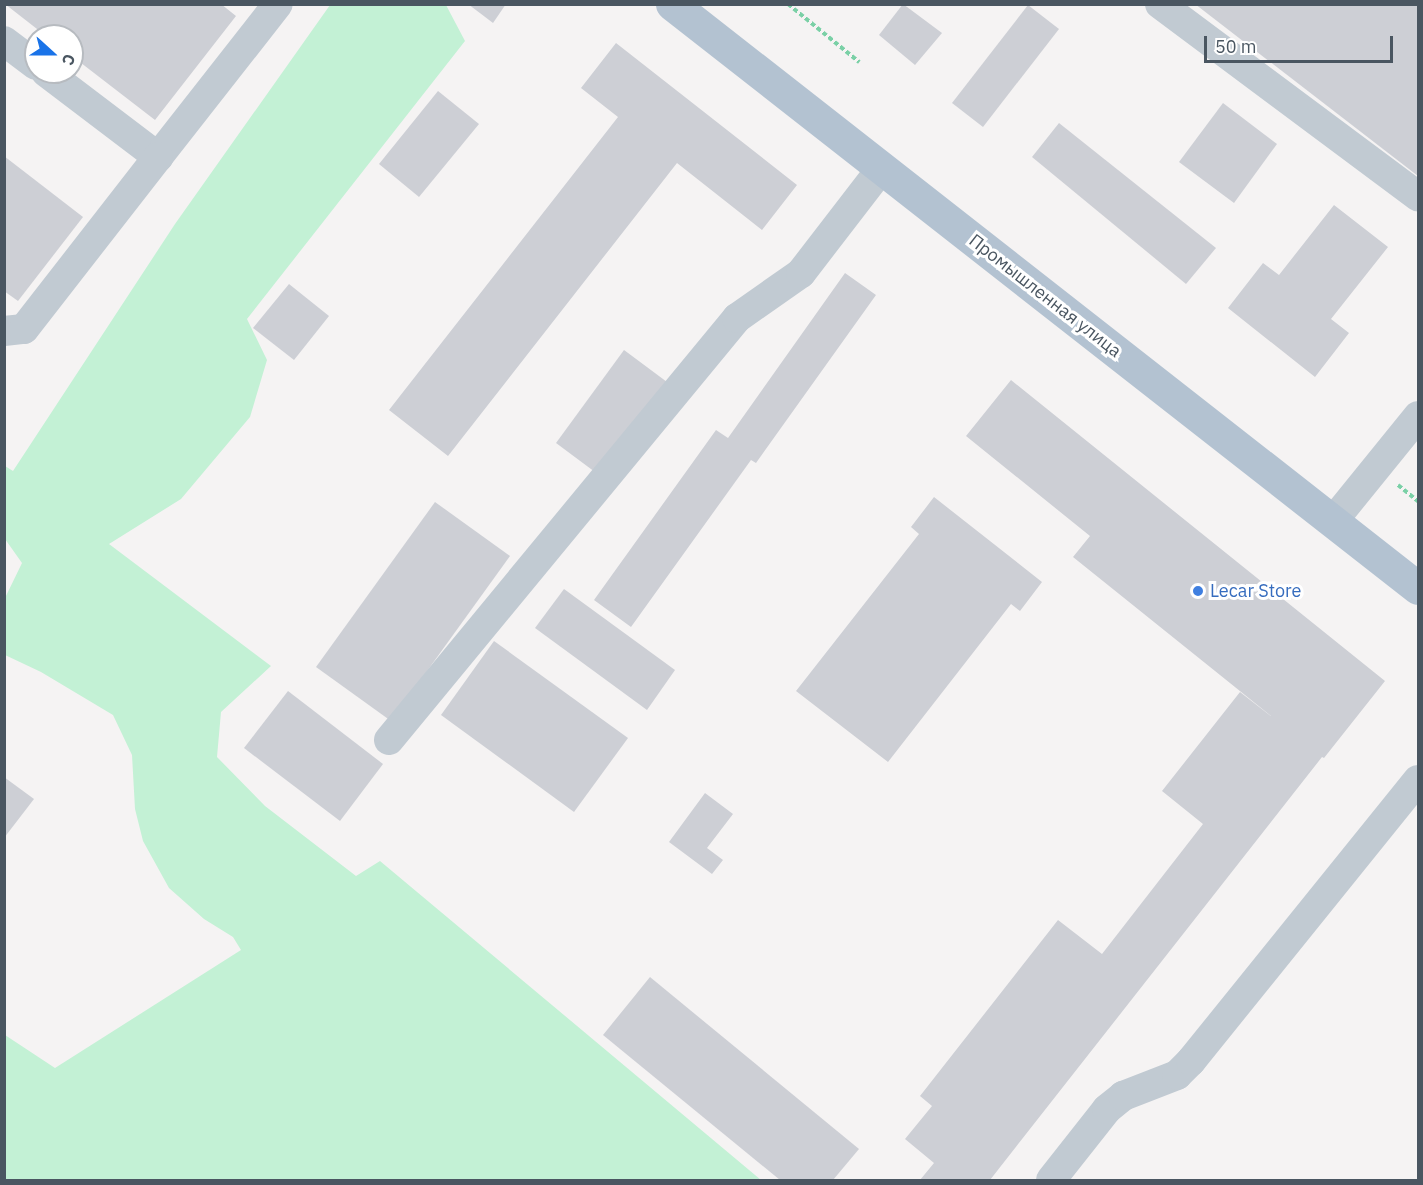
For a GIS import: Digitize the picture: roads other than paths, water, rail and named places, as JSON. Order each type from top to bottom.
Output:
[{"type":"main road","name":"Промышленная улица","points":[[672,4],[1419,588]]},
{"type":"lane","points":[[4,331],[24,329],[278,4]]},
{"type":"lane","points":[[1160,4],[1419,196]]},
{"type":"lane","points":[[4,41],[24,56]]},
{"type":"lane","points":[[62,84],[158,157]]},
{"type":"lane","points":[[389,740],[737,318],[801,273],[882,168]]},
{"type":"lane","points":[[1333,521],[1419,416]]},
{"type":"lane","points":[[1051,1180],[1107,1109],[1123,1096],[1177,1075],[1191,1062],[1419,780]]},
{"type":"place","name":"Lecar Store","points":[[1198,591]]}]
